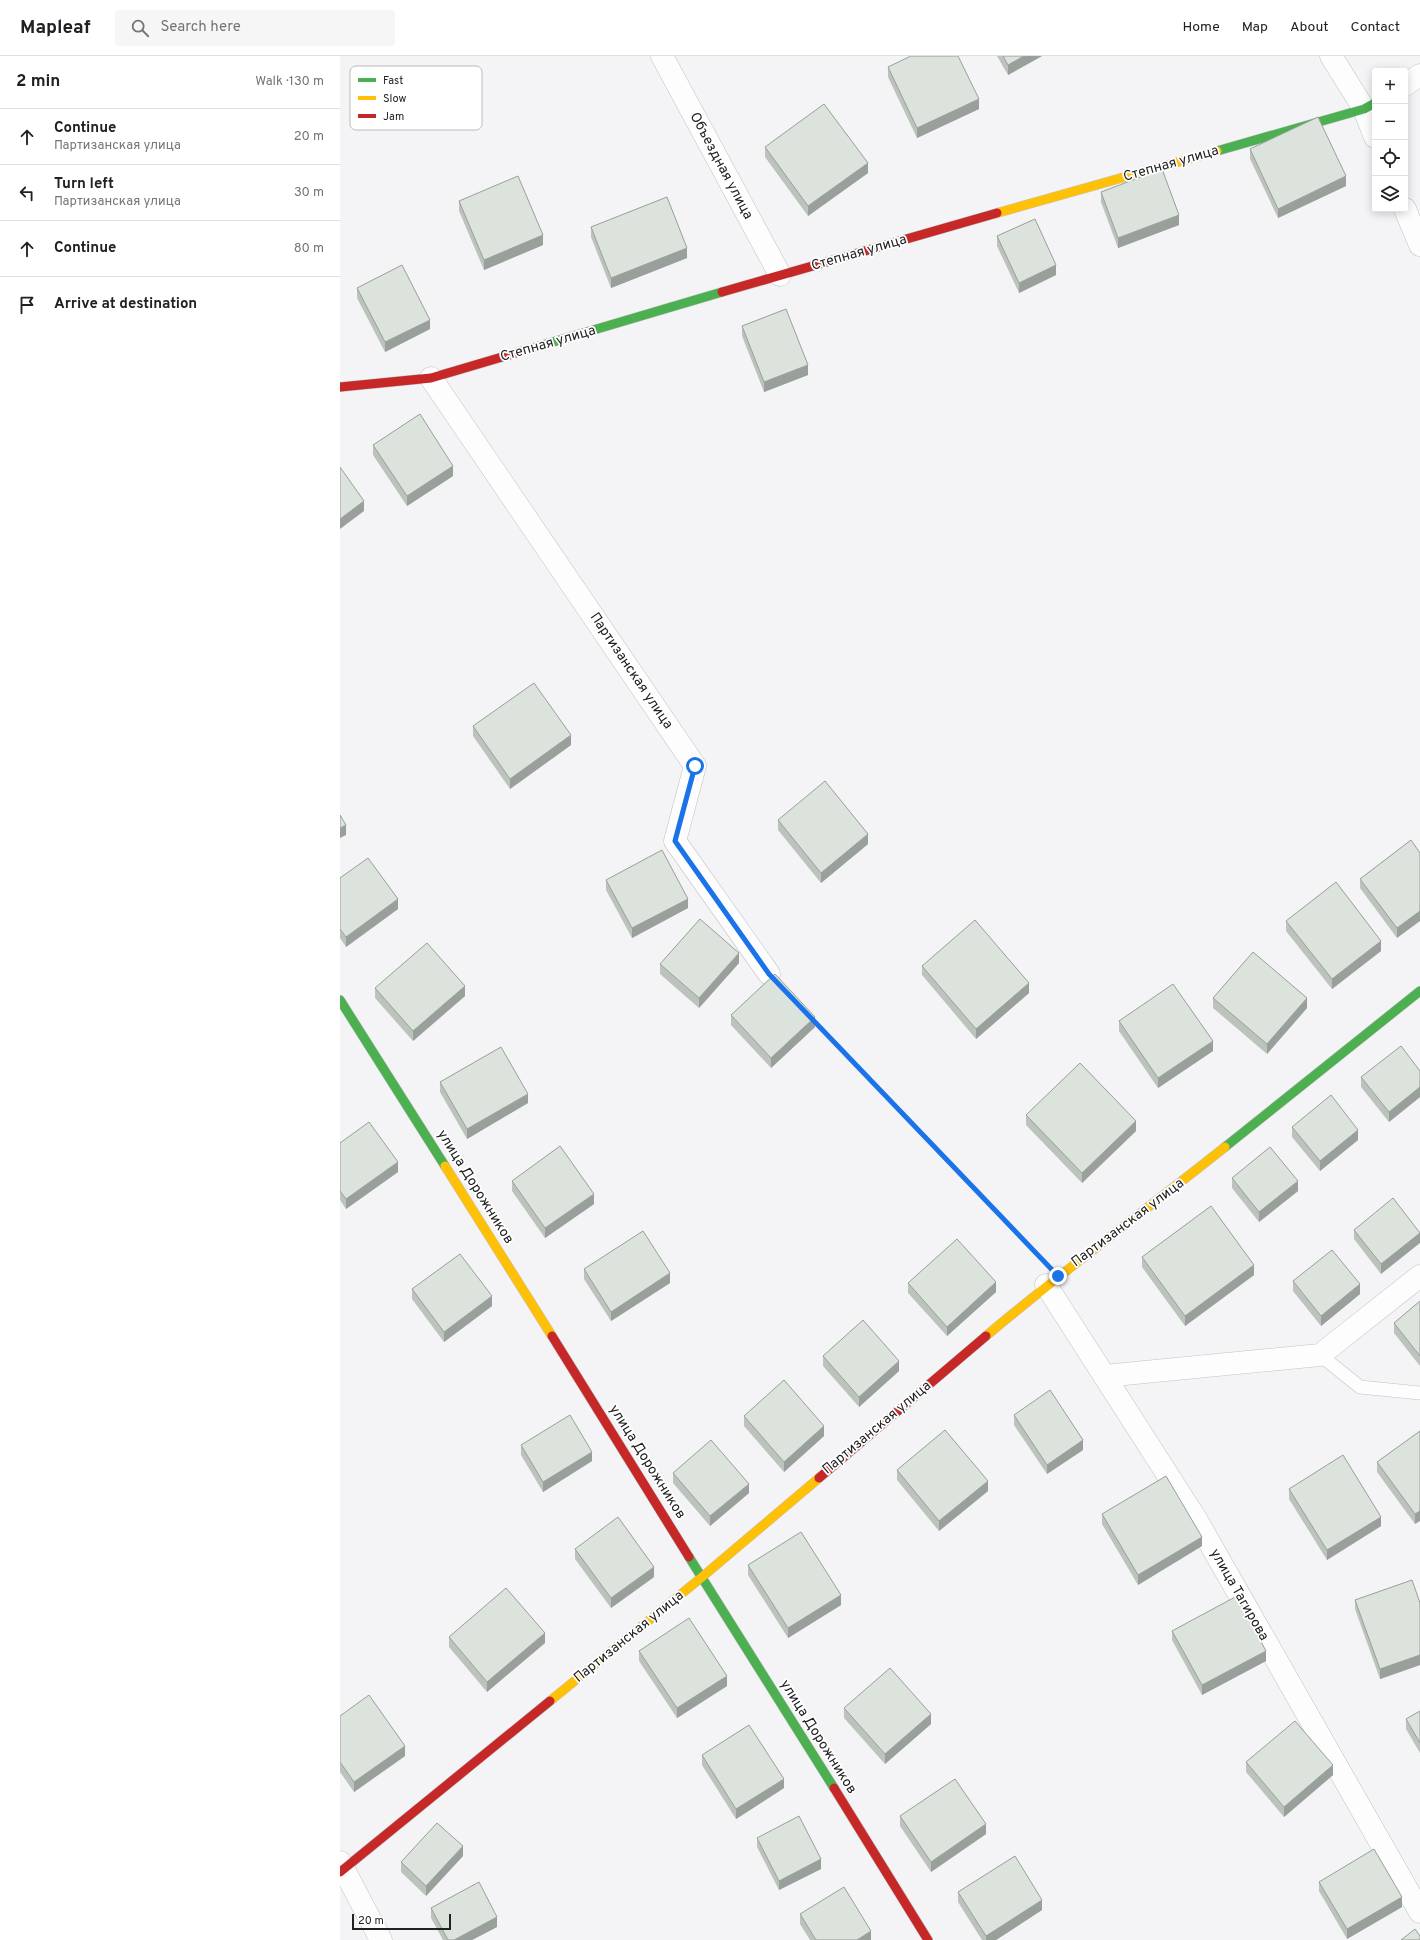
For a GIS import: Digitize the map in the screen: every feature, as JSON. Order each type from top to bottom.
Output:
[{"type":"street","name":"Объездная улица","points":[[662,56],[780,275]]},
{"type":"street","points":[[1331,56],[1369,106],[1372,122]]},
{"type":"street","points":[[1408,82],[1420,75]]},
{"type":"street","name":"Степная улица","points":[[340,387],[431,378],[780,275],[1369,106]]},
{"type":"street","points":[[1405,212],[1420,245]]},
{"type":"street","name":"Партизанская улица","points":[[431,378],[695,766],[675,841],[769,974]]},
{"type":"street","name":"Партизанская улица","points":[[341,1868],[702,1577],[1052,1280],[1139,1216],[1420,991]]},
{"type":"street","name":"улица Дорожников","points":[[340,1000],[928,1940]]},
{"type":"street","points":[[1104,1376],[1320,1355],[1420,1276]]},
{"type":"street","name":"улица Тагирова","points":[[1052,1280],[1104,1376],[1196,1519],[1420,1912]]},
{"type":"street","points":[[341,1868],[381,1940]]},
{"type":"lane","points":[[1320,1355],[1360,1388],[1420,1393]]},
{"type":"path","points":[[808,1016],[1052,1280]]},
{"type":"building","points":[[911,56],[958,56],[979,99],[917,128],[888,67]]},
{"type":"building","points":[[1003,56],[1024,56],[1008,65]]},
{"type":"building","points":[[824,104],[868,163],[808,206],[765,147]]},
{"type":"building","points":[[1318,117],[1346,176],[1278,209],[1250,149]]},
{"type":"building","points":[[1162,169],[1179,215],[1118,238],[1101,192]]},
{"type":"building","points":[[518,176],[543,235],[484,260],[459,201]]},
{"type":"building","points":[[667,197],[687,248],[611,278],[591,227]]},
{"type":"building","points":[[1035,219],[1056,265],[1019,283],[997,236]]},
{"type":"building","points":[[402,265],[430,320],[385,342],[357,288]]},
{"type":"building","points":[[786,309],[808,365],[764,382],[742,326]]},
{"type":"building","points":[[420,414],[453,466],[407,496],[373,445]]},
{"type":"building","points":[[340,467],[364,501],[340,519]]},
{"type":"building","points":[[534,683],[571,735],[510,779],[473,726]]},
{"type":"building","points":[[825,781],[868,834],[821,873],[778,820]]},
{"type":"building","points":[[340,815],[346,825],[340,828]]},
{"type":"building","points":[[1411,840],[1420,853],[1420,911],[1397,928],[1360,879]]},
{"type":"building","points":[[662,850],[688,899],[632,928],[606,880]]},
{"type":"building","points":[[368,858],[398,899],[346,937],[340,929],[340,878]]},
{"type":"building","points":[[1336,882],[1381,941],[1332,979],[1286,921]]},
{"type":"building","points":[[700,919],[739,953],[699,998],[660,964]]},
{"type":"building","points":[[975,920],[1029,983],[976,1029],[922,966]]},
{"type":"building","points":[[427,943],[465,986],[413,1031],[375,988]]},
{"type":"building","points":[[1253,952],[1307,998],[1267,1044],[1213,998]]},
{"type":"building","points":[[775,974],[815,1017],[771,1058],[731,1015]]},
{"type":"building","points":[[1173,984],[1213,1041],[1158,1078],[1119,1021]]},
{"type":"building","points":[[1401,1046],[1420,1071],[1420,1087],[1389,1112],[1361,1077]]},
{"type":"building","points":[[501,1047],[528,1094],[467,1129],[440,1082]]},
{"type":"building","points":[[1080,1063],[1136,1121],[1082,1173],[1026,1115]]},
{"type":"building","points":[[1331,1095],[1358,1130],[1320,1161],[1292,1127]]},
{"type":"building","points":[[369,1122],[398,1162],[346,1199],[340,1191],[340,1143]]},
{"type":"building","points":[[560,1146],[594,1194],[545,1228],[512,1181]]},
{"type":"building","points":[[1270,1147],[1298,1181],[1259,1212],[1232,1178]]},
{"type":"building","points":[[1393,1198],[1420,1233],[1381,1264],[1354,1230]]},
{"type":"building","points":[[1211,1206],[1254,1265],[1185,1316],[1142,1257]]},
{"type":"building","points":[[643,1231],[670,1273],[611,1312],[584,1269]]},
{"type":"building","points":[[957,1239],[996,1282],[947,1327],[908,1283]]},
{"type":"building","points":[[1332,1250],[1360,1284],[1321,1316],[1293,1281]]},
{"type":"building","points":[[460,1254],[492,1296],[444,1332],[412,1289]]},
{"type":"building","points":[[1420,1301],[1420,1356],[1394,1323]]},
{"type":"building","points":[[863,1320],[899,1361],[859,1397],[823,1356]]},
{"type":"building","points":[[784,1380],[824,1426],[784,1462],[744,1416]]},
{"type":"building","points":[[1050,1390],[1083,1440],[1047,1465],[1014,1415]]},
{"type":"building","points":[[570,1415],[592,1452],[543,1482],[521,1445]]},
{"type":"building","points":[[945,1430],[988,1481],[939,1521],[897,1470]]},
{"type":"building","points":[[1420,1431],[1420,1511],[1415,1514],[1377,1462]]},
{"type":"building","points":[[711,1440],[749,1484],[710,1516],[673,1473]]},
{"type":"building","points":[[1343,1455],[1381,1517],[1327,1550],[1289,1489]]},
{"type":"building","points":[[1166,1476],[1202,1537],[1138,1575],[1102,1514]]},
{"type":"building","points":[[618,1517],[654,1567],[611,1598],[575,1549]]},
{"type":"building","points":[[801,1532],[841,1595],[788,1628],[748,1565]]},
{"type":"building","points":[[1412,1580],[1420,1603],[1420,1655],[1380,1669],[1355,1600]]},
{"type":"building","points":[[506,1588],[545,1633],[487,1682],[449,1637]]},
{"type":"building","points":[[1237,1596],[1266,1651],[1202,1685],[1172,1631]]},
{"type":"building","points":[[689,1618],[727,1676],[677,1708],[639,1651]]},
{"type":"building","points":[[890,1668],[931,1714],[885,1754],[844,1708]]},
{"type":"building","points":[[369,1695],[405,1746],[354,1782],[340,1762],[340,1716]]},
{"type":"building","points":[[1420,1711],[1420,1743],[1406,1719]]},
{"type":"building","points":[[1295,1721],[1333,1765],[1284,1807],[1246,1762]]},
{"type":"building","points":[[749,1725],[784,1779],[736,1809],[702,1755]]},
{"type":"building","points":[[955,1779],[986,1824],[931,1862],[900,1816]]},
{"type":"building","points":[[799,1816],[821,1859],[779,1881],[757,1838]]},
{"type":"building","points":[[437,1823],[463,1846],[426,1886],[401,1862]]},
{"type":"building","points":[[1374,1849],[1402,1897],[1347,1929],[1319,1882]]},
{"type":"building","points":[[1015,1856],[1042,1900],[986,1936],[958,1892]]},
{"type":"building","points":[[479,1882],[497,1917],[454,1940],[448,1940],[431,1908]]},
{"type":"building","points":[[844,1887],[871,1931],[857,1940],[816,1940],[800,1914]]},
{"type":"building","points":[[1415,1929],[1420,1936],[1420,1940],[1401,1940]]},
{"type":"traffic: fast","points":[[1217,151],[1364,109],[1373,104]]},
{"type":"traffic: fast","points":[[536,347],[722,292]]},
{"type":"traffic: fast","points":[[1225,1147],[1420,991]]},
{"type":"traffic: fast","points":[[340,1000],[445,1166]]},
{"type":"traffic: fast","points":[[689,1557],[834,1788]]},
{"type":"traffic: slow","points":[[997,213],[1217,151]]},
{"type":"traffic: slow","points":[[986,1336],[1075,1264],[1225,1147]]},
{"type":"traffic: slow","points":[[445,1166],[552,1336]]},
{"type":"traffic: slow","points":[[550,1701],[702,1577],[819,1478]]},
{"type":"traffic: jam","points":[[722,292],[997,213]]},
{"type":"traffic: jam","points":[[340,387],[431,378],[536,347]]},
{"type":"traffic: jam","points":[[552,1336],[689,1557]]},
{"type":"traffic: jam","points":[[819,1478],[986,1336]]},
{"type":"traffic: jam","points":[[340,1872],[550,1701]]},
{"type":"traffic: jam","points":[[834,1788],[928,1940]]},
{"type":"route","points":[[695,766],[675,841],[769,974],[1058,1276]]}]
